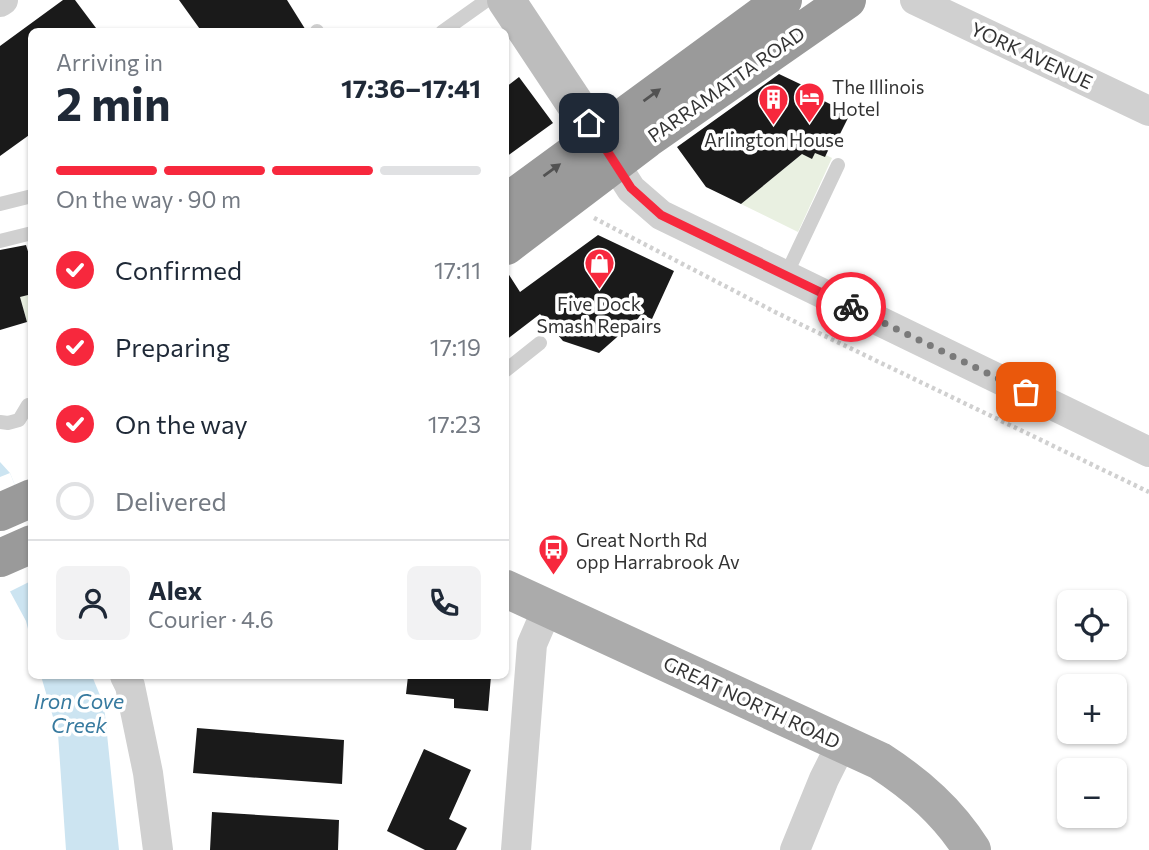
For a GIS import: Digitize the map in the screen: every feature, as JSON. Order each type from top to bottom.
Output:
[{"type":"highway","name":"PARRAMATTA ROAD","points":[[509,243],[606,150],[783,0]]},
{"type":"highway","name":"PARRAMATTA ROAD","points":[[509,202],[606,150],[847,0]]},
{"type":"highway","points":[[0,558],[28,546]]},
{"type":"main road","name":"GREAT NORTH ROAD","points":[[509,590],[880,761],[909,780],[936,803],[972,850]]},
{"type":"street","points":[[506,0],[631,188],[661,215],[1149,452]]},
{"type":"street","name":"YORK AVENUE","points":[[915,0],[1149,111]]},
{"type":"street","points":[[516,850],[532,644],[548,607]]},
{"type":"street","points":[[126,679],[148,773],[158,850]]},
{"type":"street","points":[[795,850],[842,743]]},
{"type":"lane","points":[[448,28],[487,0]]},
{"type":"lane","points":[[786,275],[838,165]]},
{"type":"lane","points":[[0,204],[28,197]]},
{"type":"lane","points":[[0,242],[28,234]]},
{"type":"lane","points":[[509,368],[540,343]]},
{"type":"lane","points":[[0,422],[19,420],[28,404]]},
{"type":"path","points":[[593,218],[775,312],[1149,492]]},
{"type":"green space","points":[[816,150],[832,158],[798,232],[741,204],[802,154]]},
{"type":"green space","points":[[28,295],[28,322],[27,322],[20,297]]},
{"type":"water","name":"Iron Cove Creek","points":[[0,462],[10,473],[28,518],[28,629],[0,573]]},
{"type":"water","name":"Iron Cove Creek","points":[[42,679],[93,679],[104,705],[119,850],[66,850],[58,734]]},
{"type":"pier","name":"Iron Cove Creek","points":[[10,473],[28,518],[28,582],[7,593],[0,581],[0,477]]},
{"type":"building","points":[[63,0],[75,0],[96,28],[28,28],[28,136],[0,156],[0,46]]},
{"type":"building","points":[[179,0],[287,0],[304,28],[199,28]]},
{"type":"building","name":"Arlington House","points":[[779,74],[817,92],[814,96],[850,114],[825,157],[815,153],[812,159],[802,154],[741,204],[706,187],[677,147]]},
{"type":"building","points":[[519,77],[553,123],[509,155],[509,85]]},
{"type":"building","name":"Five Dock Smash Repairs","points":[[598,235],[674,271],[652,319],[642,315],[599,353],[563,341],[540,314],[509,338],[509,275],[520,292]]},
{"type":"building","points":[[26,245],[28,295],[20,297],[27,322],[0,330],[0,250]]},
{"type":"building","points":[[408,679],[491,679],[488,711],[454,708],[454,699],[406,694]]},
{"type":"building","points":[[197,728],[344,740],[342,784],[193,773]]},
{"type":"building","points":[[424,749],[471,770],[449,819],[467,828],[456,850],[425,850],[387,831]]},
{"type":"building","points":[[212,812],[339,820],[338,850],[210,850]]},
{"type":"way so far","points":[[851,307],[1026,392]]},
{"type":"place","name":"The Illinois Hotel","points":[[809,124]]},
{"type":"place","name":"Arlington House","points":[[774,127]]},
{"type":"place","name":"Five Dock Smash Repairs","points":[[599,291]]},
{"type":"place","name":"Great North Rd opp Harrabrook Av","points":[[553,577]]},
{"type":"route","points":[[589,123],[631,188],[661,215],[851,307]]}]
